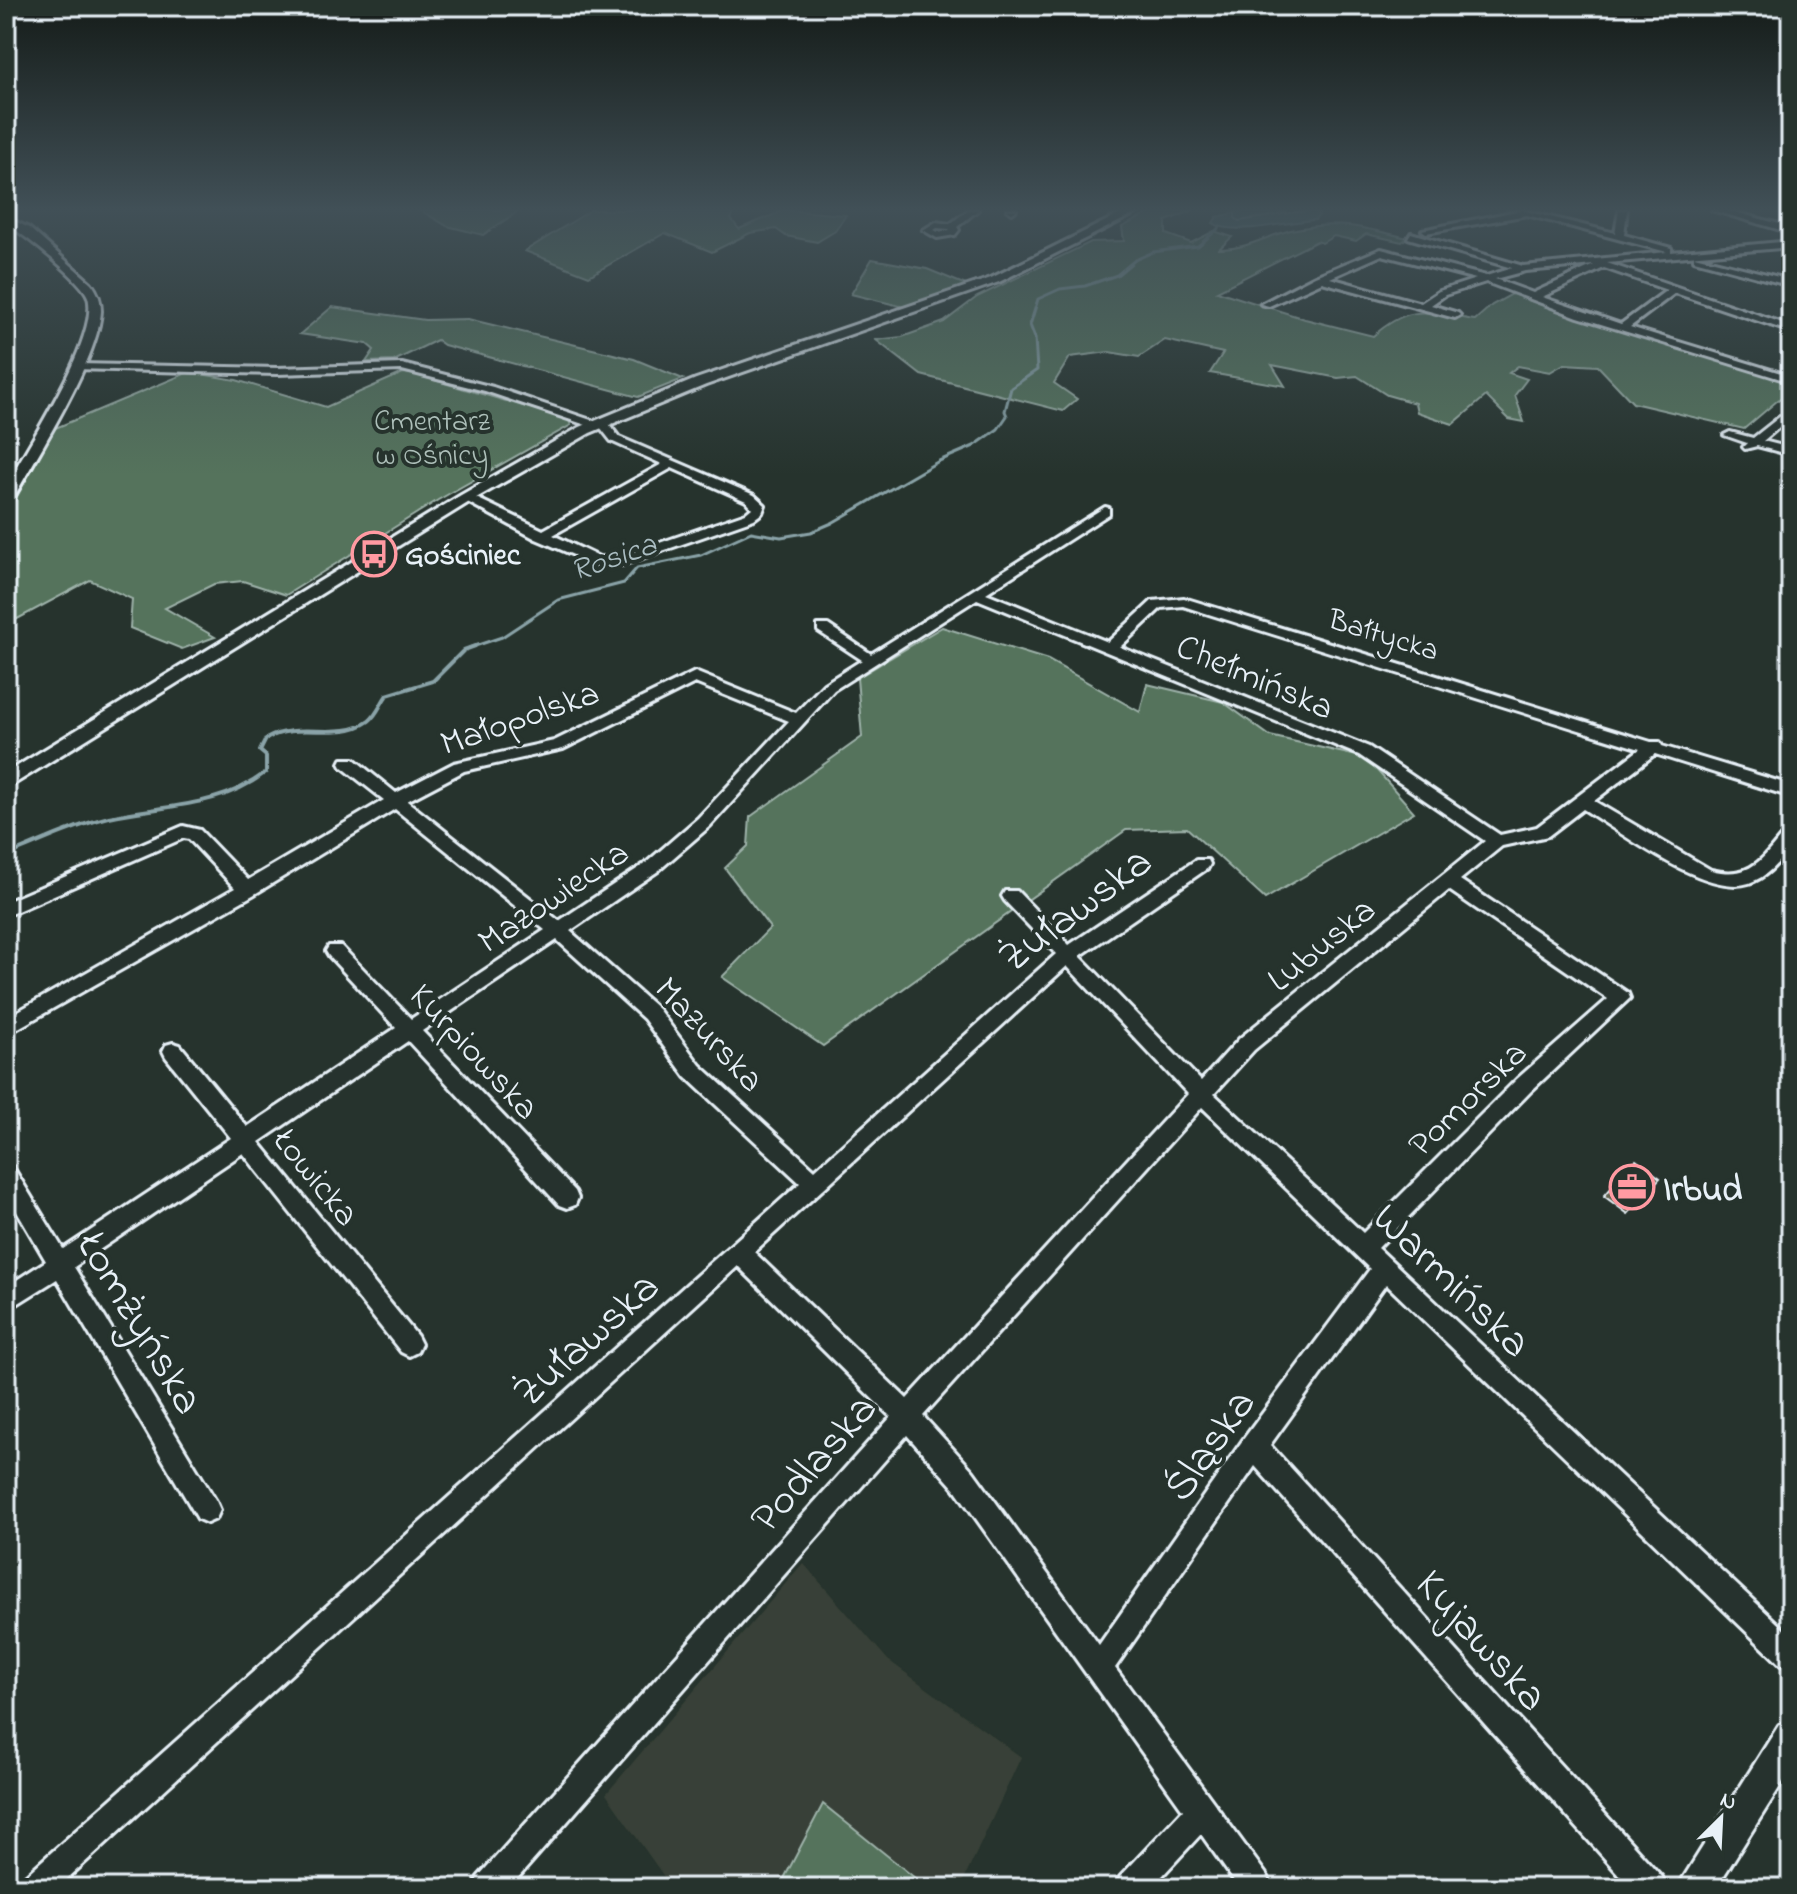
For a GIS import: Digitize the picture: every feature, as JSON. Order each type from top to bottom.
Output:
[{"type":"street","points":[[6,499],[78,367],[92,321],[94,298]]},
{"type":"street","points":[[6,782],[466,498],[599,424],[701,382],[943,298]]},
{"type":"street","points":[[1266,304],[1277,298]]},
{"type":"street","points":[[1391,298],[1455,315]]},
{"type":"street","points":[[1422,307],[1434,298]]},
{"type":"street","points":[[1537,298],[1622,328],[1791,379]]},
{"type":"street","points":[[1622,328],[1662,298]]},
{"type":"street","points":[[1698,298],[1791,329]]},
{"type":"street","points":[[78,367],[277,371],[402,367],[467,383],[599,424],[615,439],[750,498],[759,505],[750,516],[617,562],[584,557],[466,498]]},
{"type":"street","points":[[1752,444],[1791,411]]},
{"type":"street","points":[[1730,435],[1752,444],[1791,452]]},
{"type":"street","points":[[541,536],[671,464]]},
{"type":"street","name":"Mazowiecka","points":[[6,1300],[652,867],[685,840],[829,687],[1105,511]]},
{"type":"street","name":"Chełmińska","points":[[975,593],[1364,751],[1492,846]]},
{"type":"street","name":"Bałtycka","points":[[1111,647],[1157,604],[1178,601],[1655,746],[1791,791]]},
{"type":"street","points":[[823,628],[870,659]]},
{"type":"street","name":"Małopolska","points":[[6,1027],[247,890],[394,801],[460,767],[558,745],[695,677],[797,719]]},
{"type":"street","points":[[1492,846],[1542,832],[1655,746]]},
{"type":"street","points":[[348,763],[558,930]]},
{"type":"street","points":[[1583,802],[1706,875],[1727,881],[1739,881],[1755,874],[1791,836]]},
{"type":"street","points":[[6,909],[183,832],[194,834],[247,890]]},
{"type":"street","name":"Lubuska","points":[[1201,1094],[1247,1044],[1283,1013],[1492,846]]},
{"type":"street","name":"Żuławska","points":[[35,1888],[1067,955],[1202,864]]},
{"type":"street","name":"Pomorska","points":[[1363,1248],[1524,1085],[1621,998],[1449,881]]},
{"type":"street","name":"Warmińska","points":[[1011,896],[1201,1094],[1791,1655]]},
{"type":"street","name":"Mazurska","points":[[558,930],[651,1014],[693,1071],[814,1183]]},
{"type":"street","name":"Kurpiowska","points":[[335,951],[567,1198]]},
{"type":"street","name":"Łowicka","points":[[173,1051],[409,1344]]},
{"type":"street","name":"Podlaska","points":[[489,1888],[908,1417],[1201,1094]]},
{"type":"street","name":"Łomżyńska","points":[[6,1174],[207,1510]]},
{"type":"street","points":[[739,1252],[908,1417],[964,1480],[1257,1888]]},
{"type":"street","name":"Śląska","points":[[1099,1668],[1254,1446],[1384,1268]]},
{"type":"street","name":"Kujawska","points":[[1254,1446],[1651,1888]]},
{"type":"street","points":[[1695,1888],[1791,1737]]},
{"type":"street","points":[[1131,1888],[1202,1811]]},
{"type":"shaded area","points":[[803,1563],[888,1660],[1021,1757],[960,1888],[672,1888],[606,1794]]},
{"type":"green space","points":[[869,298],[928,298],[904,307]]},
{"type":"green space","points":[[975,298],[1240,298],[1373,336],[1410,314],[1432,313],[1475,320],[1504,298],[1524,298],[1791,383],[1791,389],[1744,429],[1633,403],[1598,366],[1564,364],[1550,372],[1518,366],[1509,373],[1527,379],[1515,395],[1524,422],[1509,419],[1486,396],[1453,424],[1417,412],[1415,403],[1387,395],[1357,376],[1338,378],[1272,365],[1285,386],[1210,373],[1223,353],[1165,340],[1139,357],[1109,352],[1070,357],[1054,383],[1077,399],[1063,411],[921,375],[876,340],[902,337],[944,322]]},
{"type":"green space","points":[[332,307],[425,320],[468,319],[634,359],[683,379],[638,397],[444,345],[437,340],[394,361],[366,362],[374,350],[367,344],[300,334]]},
{"type":"green space","name":"Cmentarz w Ośnicy","points":[[189,372],[236,380],[326,407],[403,373],[413,374],[568,419],[571,425],[438,500],[286,595],[243,581],[214,584],[165,608],[215,637],[182,649],[130,628],[132,599],[90,580],[6,625],[6,517],[53,429]]},
{"type":"green space","points":[[942,627],[1048,660],[1140,712],[1147,684],[1223,702],[1270,736],[1366,758],[1414,812],[1265,899],[1187,828],[1126,830],[823,1046],[722,977],[770,928],[725,868],[748,846],[750,817],[862,737],[857,678]]},
{"type":"green space","points":[[823,1804],[920,1882],[918,1888],[779,1888]]},
{"type":"building","name":"Irbud","points":[[1636,1160],[1660,1178],[1628,1214],[1604,1196]]},
{"type":"waterway","name":"Rosica","points":[[475,646],[502,637],[558,600],[624,583],[637,568],[701,555],[751,532],[781,537],[811,532],[939,461],[974,446],[998,429],[1007,416],[1005,411],[1011,388],[1037,370],[1035,338],[1030,325],[1039,298]]},
{"type":"waterway","name":"Rosica","points":[[6,856],[109,817],[191,804],[230,793],[266,772],[266,756],[260,751],[266,739],[291,731],[332,731],[358,727],[372,718],[387,695],[433,681],[464,650],[475,646]]},
{"type":"waterway","name":"Rosica","points":[[469,648],[475,646]]},
{"type":"place","name":"Gościniec","points":[[374,554]]},
{"type":"place","name":"Irbud","points":[[1632,1187]]}]
